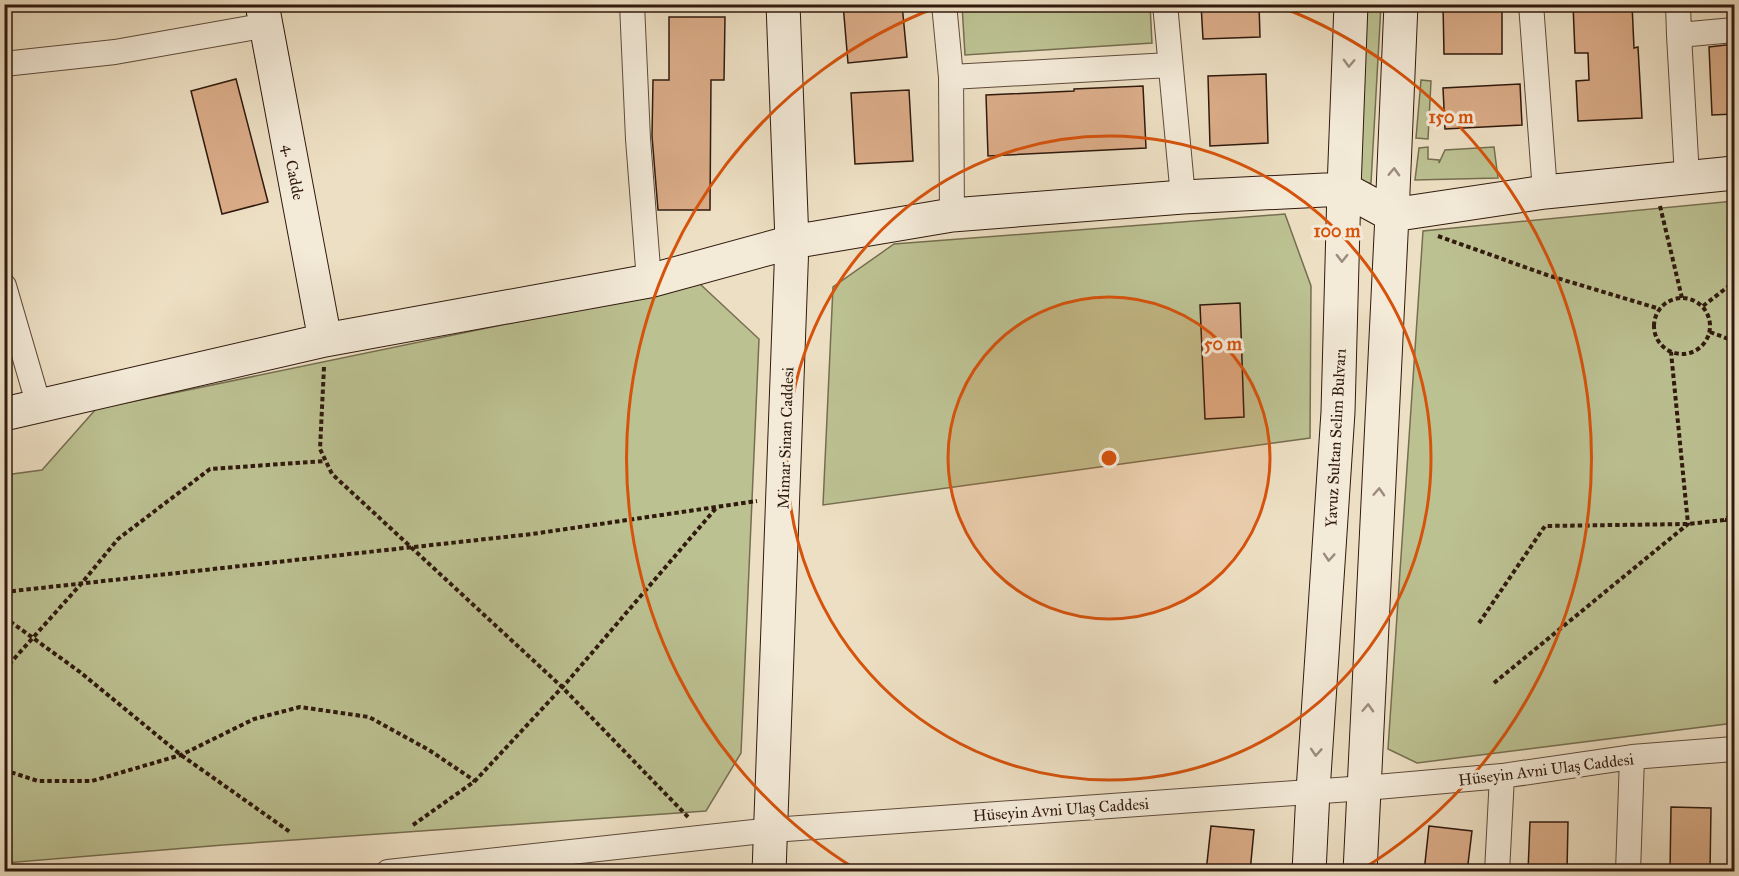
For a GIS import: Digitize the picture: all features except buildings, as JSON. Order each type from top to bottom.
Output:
[{"type":"main road","name":"Mimar Sinan Caddesi","points":[[770,872],[792,242],[783,4]]},
{"type":"main road","name":"Yavuz Sultan Selim Bulvarı","points":[[1310,872],[1313,791],[1338,412],[1351,4]]},
{"type":"main road","points":[[1360,872],[1401,4]]},
{"type":"main road","name":"4. Cadde","points":[[264,15],[325,340]]},
{"type":"main road","points":[[4,414],[325,340],[649,281],[792,242],[952,215],[1183,197],[1344,189],[1392,215],[1545,192],[1734,172]]},
{"type":"street","points":[[632,4],[638,139],[649,281]]},
{"type":"street","points":[[944,4],[951,77],[952,215]]},
{"type":"street","points":[[1165,4],[1183,197]]},
{"type":"street","points":[[1531,4],[1545,192]]},
{"type":"street","points":[[1678,4],[1687,177]]},
{"type":"street","points":[[4,64],[115,52],[264,15]]},
{"type":"street","points":[[1679,34],[1734,30]]},
{"type":"street","points":[[951,77],[1170,65]]},
{"type":"street","points":[[4,286],[39,406]]},
{"type":"street","name":"Hüseyin Avni Ulaş Caddesi","points":[[388,872],[772,830],[1365,788],[1502,776],[1632,758],[1734,749]]},
{"type":"street","points":[[1628,872],[1632,758]]},
{"type":"street","points":[[1497,872],[1502,776]]},
{"type":"path","points":[[1654,180],[1682,298]]},
{"type":"path","points":[[1435,235],[1547,275],[1660,309]]},
{"type":"path","points":[[1702,306],[1734,282]]},
{"type":"path","points":[[1682,298],[1695,301],[1702,306],[1711,322],[1707,340],[1694,352],[1685,355],[1671,352],[1660,344],[1654,327],[1655,317],[1660,309],[1667,302],[1682,298]]},
{"type":"path","points":[[1710,332],[1734,341]]},
{"type":"path","points":[[325,340],[320,449],[332,474],[562,687],[708,837]]},
{"type":"path","points":[[1671,352],[1688,524]]},
{"type":"path","points":[[4,670],[118,539],[210,470],[325,461]]},
{"type":"path","points":[[4,592],[532,534],[783,498]]},
{"type":"path","points":[[413,825],[475,782],[562,687],[717,507]]},
{"type":"path","points":[[1724,520],[1734,513]]},
{"type":"path","points":[[1479,623],[1545,526],[1688,524],[1734,520]]},
{"type":"path","points":[[1494,683],[1688,524]]},
{"type":"path","points":[[4,617],[80,672],[181,755],[290,832]]},
{"type":"path","points":[[4,770],[38,781],[92,781],[181,755],[254,719],[300,707],[369,717],[429,750],[475,782]]},
{"type":"green space","points":[[962,5],[1150,5],[1152,43],[965,55]]},
{"type":"green space","points":[[1367,5],[1381,5],[1371,183],[1357,185]]},
{"type":"green space","points":[[1421,80],[1431,81],[1428,139],[1416,138]]},
{"type":"green space","points":[[1428,147],[1428,159],[1439,160],[1439,163],[1445,150],[1494,147],[1498,178],[1415,180],[1419,148]]},
{"type":"green space","points":[[1734,201],[1734,723],[1417,763],[1388,749],[1423,231]]},
{"type":"green space","points":[[1285,214],[1311,286],[1310,438],[823,505],[833,287],[894,244]]},
{"type":"green space","points":[[700,284],[759,339],[741,753],[706,811],[223,845],[5,863],[5,475],[42,470],[96,409]]}]
